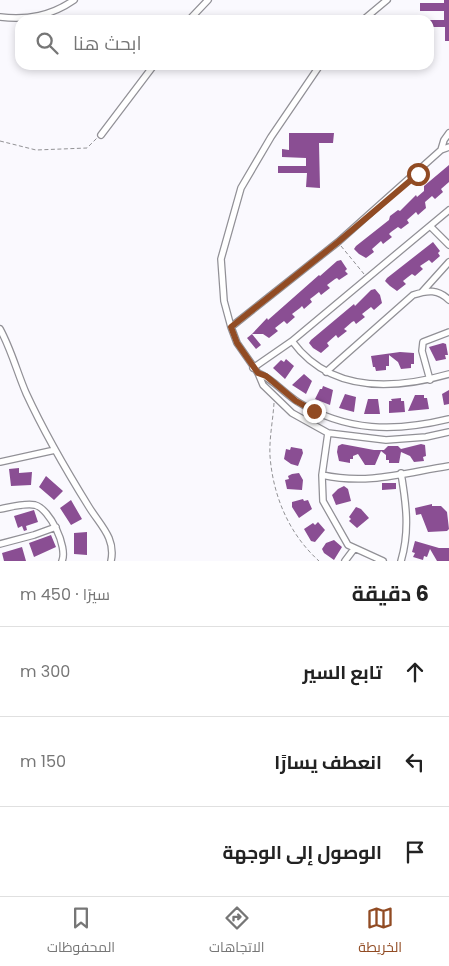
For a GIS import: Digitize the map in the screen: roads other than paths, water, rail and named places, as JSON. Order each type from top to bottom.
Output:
[{"type":"street","points":[[44,15],[74,0]]},
{"type":"street","points":[[193,15],[208,0]]},
{"type":"street","points":[[369,15],[387,0]]},
{"type":"street","points":[[0,17],[15,17]]},
{"type":"street","points":[[101,134],[150,70]]},
{"type":"street","points":[[317,70],[271,137],[241,188],[221,259],[224,301],[231,327],[237,343],[263,385],[292,413],[328,433],[386,440],[449,432]]},
{"type":"street","points":[[441,150],[444,140],[449,133]]},
{"type":"street","points":[[231,327],[338,242],[441,150],[449,147]]},
{"type":"street","points":[[256,371],[449,210]]},
{"type":"street","points":[[430,226],[449,245]]},
{"type":"street","points":[[422,292],[449,262]]},
{"type":"street","points":[[326,372],[413,295],[431,290],[442,294],[449,300]]},
{"type":"street","points":[[0,329],[26,392],[54,450],[109,536],[112,544],[111,561]]},
{"type":"street","points":[[430,380],[422,352],[423,342],[449,332]]},
{"type":"street","points":[[292,341],[303,356],[326,372],[345,380],[389,386],[430,380],[449,374]]},
{"type":"street","points":[[256,371],[266,376],[296,401],[334,420],[364,428],[399,428],[449,419]]},
{"type":"street","points":[[399,428],[399,439]]},
{"type":"street","points":[[328,433],[322,475],[323,501],[348,545],[383,561]]},
{"type":"street","points":[[0,462],[54,450]]},
{"type":"street","points":[[322,475],[343,479],[367,480],[449,466]]},
{"type":"street","points":[[401,474],[407,518],[405,548],[401,561]]},
{"type":"street","points":[[0,509],[34,505],[43,509],[56,527],[64,553],[62,561]]},
{"type":"street","points":[[0,544],[34,536],[56,527]]},
{"type":"street","points":[[345,561],[354,549]]}]
